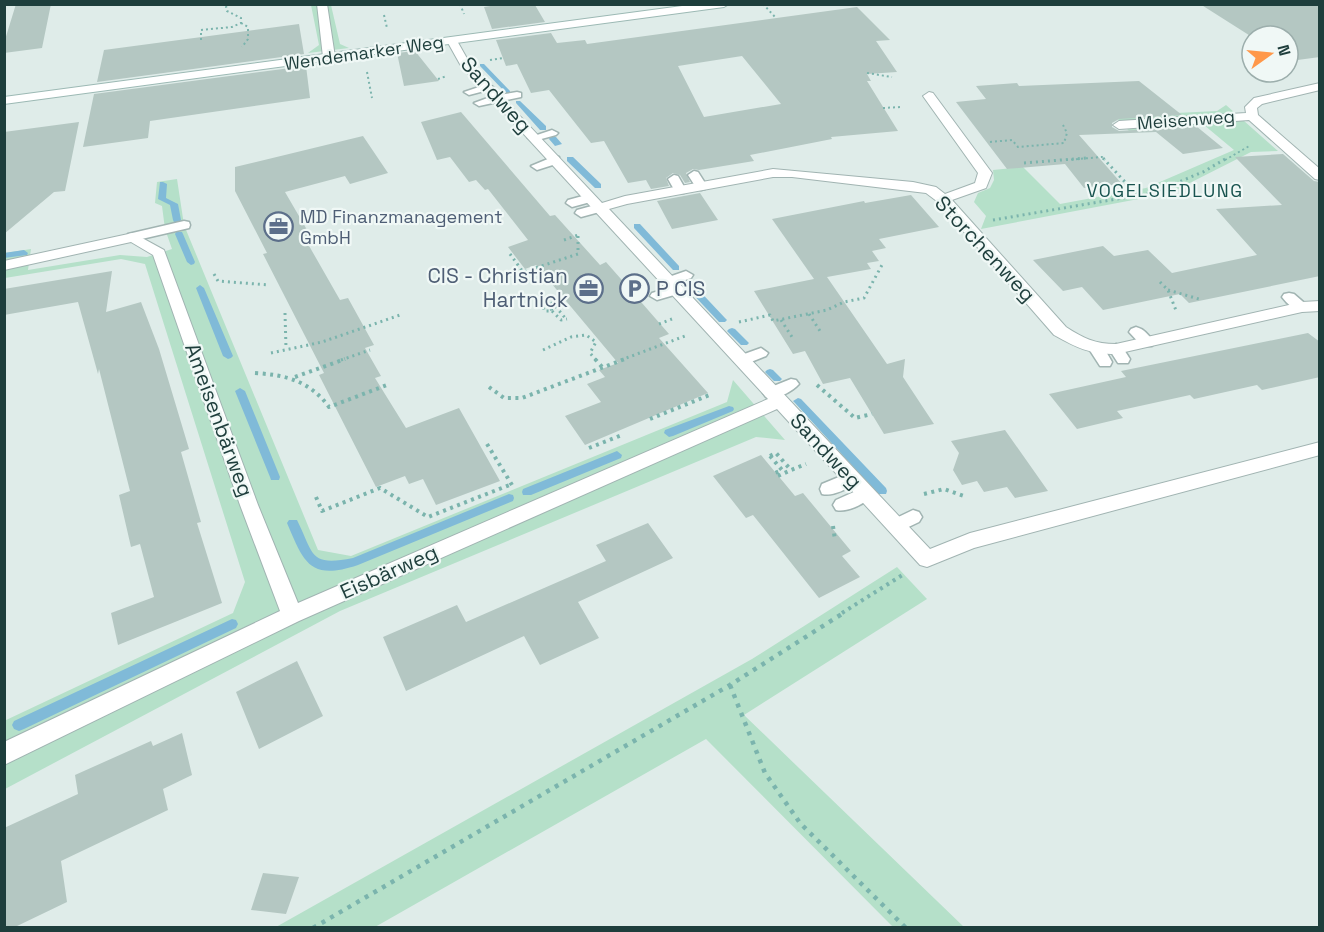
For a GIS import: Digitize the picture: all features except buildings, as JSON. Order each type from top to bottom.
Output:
[{"type":"street","points":[[322,4],[329,57]]},
{"type":"street","name":"Wendemarker Weg","points":[[4,101],[724,4]]},
{"type":"street","name":"Sandweg","points":[[452,41],[459,56],[494,95],[534,138],[557,155],[595,203],[927,559]]},
{"type":"street","points":[[1320,86],[1258,100],[1251,107],[1252,116],[1320,176]]},
{"type":"street","points":[[929,96],[981,155],[985,173],[981,185],[937,200]]},
{"type":"street","name":"Meisenweg","points":[[1119,125],[1252,116]]},
{"type":"street","name":"Storchenweg","points":[[595,203],[626,200],[698,181],[773,173],[913,186],[931,190],[937,200],[966,225],[1055,332],[1096,349],[1119,354],[1142,338],[1196,332],[1298,307],[1320,306]]},
{"type":"street","points":[[4,266],[133,237]]},
{"type":"street","name":"Ameisenbärweg","points":[[133,237],[159,253],[245,495],[292,615]]},
{"type":"street","name":"Eisbärweg","points":[[4,753],[292,615],[527,512],[775,397]]},
{"type":"street","points":[[927,559],[970,541],[1320,448]]},
{"type":"lane","points":[[469,92],[517,95]]},
{"type":"lane","points":[[479,103],[494,95]]},
{"type":"lane","points":[[534,138],[552,133]]},
{"type":"lane","points":[[537,166],[557,155]]},
{"type":"lane","points":[[572,204],[595,203]]},
{"type":"lane","points":[[581,213],[595,203]]},
{"type":"lane","points":[[133,237],[184,225]]},
{"type":"lane","points":[[657,296],[686,275]]},
{"type":"lane","points":[[1096,349],[1105,362]]},
{"type":"lane","points":[[741,361],[761,353]]},
{"type":"lane","points":[[775,397],[791,384]]},
{"type":"lane","points":[[828,489],[851,478]]},
{"type":"lane","points":[[842,505],[865,494]]},
{"type":"lane","points":[[896,526],[913,517]]},
{"type":"path","points":[[201,40],[201,30],[232,27],[241,23],[241,18],[227,11],[226,7],[230,4]]},
{"type":"path","points":[[460,4],[464,14]]},
{"type":"path","points":[[763,4],[776,18]]},
{"type":"path","points":[[357,73],[367,71],[372,98]]},
{"type":"path","points":[[867,73],[892,77]]},
{"type":"path","points":[[883,108],[902,107]]},
{"type":"path","points":[[981,155],[986,143],[1012,140],[1017,147],[1064,142],[1067,133],[1063,125]]},
{"type":"path","points":[[966,225],[1152,193],[1203,172],[1247,149],[1266,129]]},
{"type":"path","points":[[1024,163],[1102,157],[1137,195]]},
{"type":"path","points":[[510,254],[524,272],[578,254],[578,235]]},
{"type":"path","points":[[770,315],[773,321],[782,320],[864,298],[882,266]]},
{"type":"path","points":[[213,274],[218,281],[269,285]]},
{"type":"path","points":[[1160,282],[1168,290],[1177,312],[1196,332]]},
{"type":"path","points":[[1168,290],[1198,299]]},
{"type":"path","points":[[548,297],[567,319],[561,320],[552,311]]},
{"type":"path","points":[[285,313],[286,348]]},
{"type":"path","points":[[271,353],[322,342],[404,314]]},
{"type":"path","points":[[712,329],[775,314]]},
{"type":"path","points":[[809,314],[820,331]]},
{"type":"path","points":[[489,387],[495,394],[506,400],[522,398],[603,368],[685,336],[671,319]]},
{"type":"path","points":[[782,320],[792,337]]},
{"type":"path","points":[[543,350],[579,334],[588,334],[594,337],[596,342],[590,353],[603,368]]},
{"type":"path","points":[[294,378],[370,350]]},
{"type":"path","points":[[255,373],[278,374],[310,384],[329,407],[387,385]]},
{"type":"path","points":[[817,385],[855,418],[872,414]]},
{"type":"path","points":[[650,418],[712,394]]},
{"type":"path","points":[[589,448],[622,435]]},
{"type":"path","points":[[487,444],[527,512]]},
{"type":"path","points":[[770,456],[782,470],[777,474],[791,470]]},
{"type":"path","points":[[316,497],[322,511],[380,488],[428,517],[512,484]]},
{"type":"path","points":[[833,525],[835,540]]},
{"type":"path","points":[[312,927],[730,685],[927,559]]},
{"type":"path","points":[[730,685],[765,773],[800,823],[906,927]]},
{"type":"green space","points":[[311,5],[331,5],[340,44],[349,48],[308,53],[319,45]]},
{"type":"green space","points":[[1226,105],[1278,151],[1251,152],[1170,193],[981,229],[986,216],[974,202],[978,193],[990,188],[994,180],[993,170],[1023,167],[1060,204],[1146,188],[1234,150],[1204,125],[1129,131],[1115,116],[1217,111]]},
{"type":"green space","points":[[177,179],[184,225],[318,550],[351,556],[727,402],[733,380],[785,440],[756,437],[340,611],[5,789],[4,721],[233,613],[245,582],[145,264],[121,259],[5,278],[5,253],[31,249],[28,270],[120,255],[147,257],[172,249],[165,229],[162,206],[155,203],[157,182]]},
{"type":"green space","points":[[897,567],[927,599],[744,715],[964,927],[893,927],[706,739],[375,927],[276,927],[752,659]]},
{"type":"waterway","points":[[482,65],[508,92]]},
{"type":"waterway","points":[[518,102],[543,128]]},
{"type":"waterway","points":[[553,139],[558,144]]},
{"type":"waterway","points":[[570,159],[598,186]]},
{"type":"waterway","points":[[163,184],[162,199],[174,204],[177,220]]},
{"type":"waterway","points":[[637,226],[676,268]]},
{"type":"waterway","points":[[179,234],[191,262]]},
{"type":"waterway","points":[[4,256],[24,253]]},
{"type":"waterway","points":[[690,286],[722,320]]},
{"type":"waterway","points":[[200,288],[228,356]]},
{"type":"waterway","points":[[732,331],[744,343]]},
{"type":"waterway","points":[[770,372],[777,379]]},
{"type":"waterway","points":[[240,391],[275,477]]},
{"type":"waterway","points":[[798,401],[882,491]]},
{"type":"waterway","points":[[669,433],[729,409]]},
{"type":"waterway","points":[[527,492],[617,455]]},
{"type":"waterway","points":[[293,523],[303,547],[313,561],[319,565],[339,565],[354,562],[509,498]]},
{"type":"waterway","points":[[19,725],[232,624]]},
{"type":"place","name":"MD Finanzmanagement GmbH","points":[[279,227]]},
{"type":"place","name":"CIS - Christian Hartnick","points":[[589,288]]},
{"type":"place","name":"P CIS","points":[[635,289]]},
{"type":"district","name":"VOGELSIEDLUNG","points":[[1165,191]]}]
